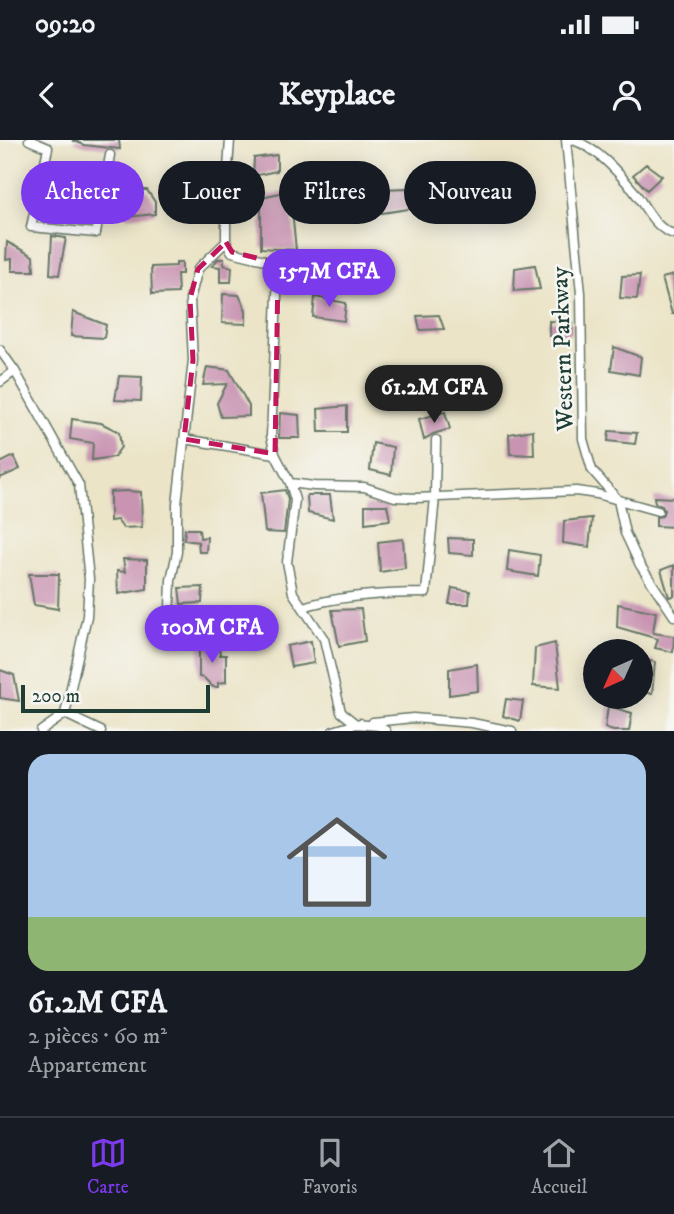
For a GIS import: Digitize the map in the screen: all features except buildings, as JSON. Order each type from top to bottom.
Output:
[{"type":"street","points":[[230,140],[226,242],[232,252],[269,261],[278,272],[271,436],[275,454],[290,483],[295,500],[287,562],[293,593],[324,639],[341,712],[356,724],[379,726],[386,731]]},
{"type":"street","name":"Western Parkway","points":[[566,140],[581,293],[583,439],[592,470],[618,500],[625,533],[640,565],[674,616]]},
{"type":"street","points":[[573,140],[588,145],[613,168],[657,223],[674,234]]},
{"type":"street","points":[[34,141],[48,148],[31,227],[96,233],[110,155]]},
{"type":"street","points":[[170,607],[171,580],[177,552],[177,504],[193,360],[190,299],[198,270],[226,242]]},
{"type":"street","points":[[0,350],[15,371],[79,485],[89,579],[87,616],[65,714],[41,731]]},
{"type":"street","points":[[0,382],[15,371]]},
{"type":"street","points":[[184,439],[275,454]]},
{"type":"street","points":[[303,607],[322,601],[391,593],[426,593],[435,497],[436,440]]},
{"type":"street","points":[[290,483],[364,487],[395,497],[576,491],[658,511]]},
{"type":"street","points":[[65,714],[101,731]]},
{"type":"street","points":[[332,731],[356,724],[413,718],[472,723],[512,731]]},
{"type":"highlighted area","points":[[226,242],[232,252],[269,261],[278,272],[275,454],[184,439],[193,360],[190,299],[198,269]]}]
